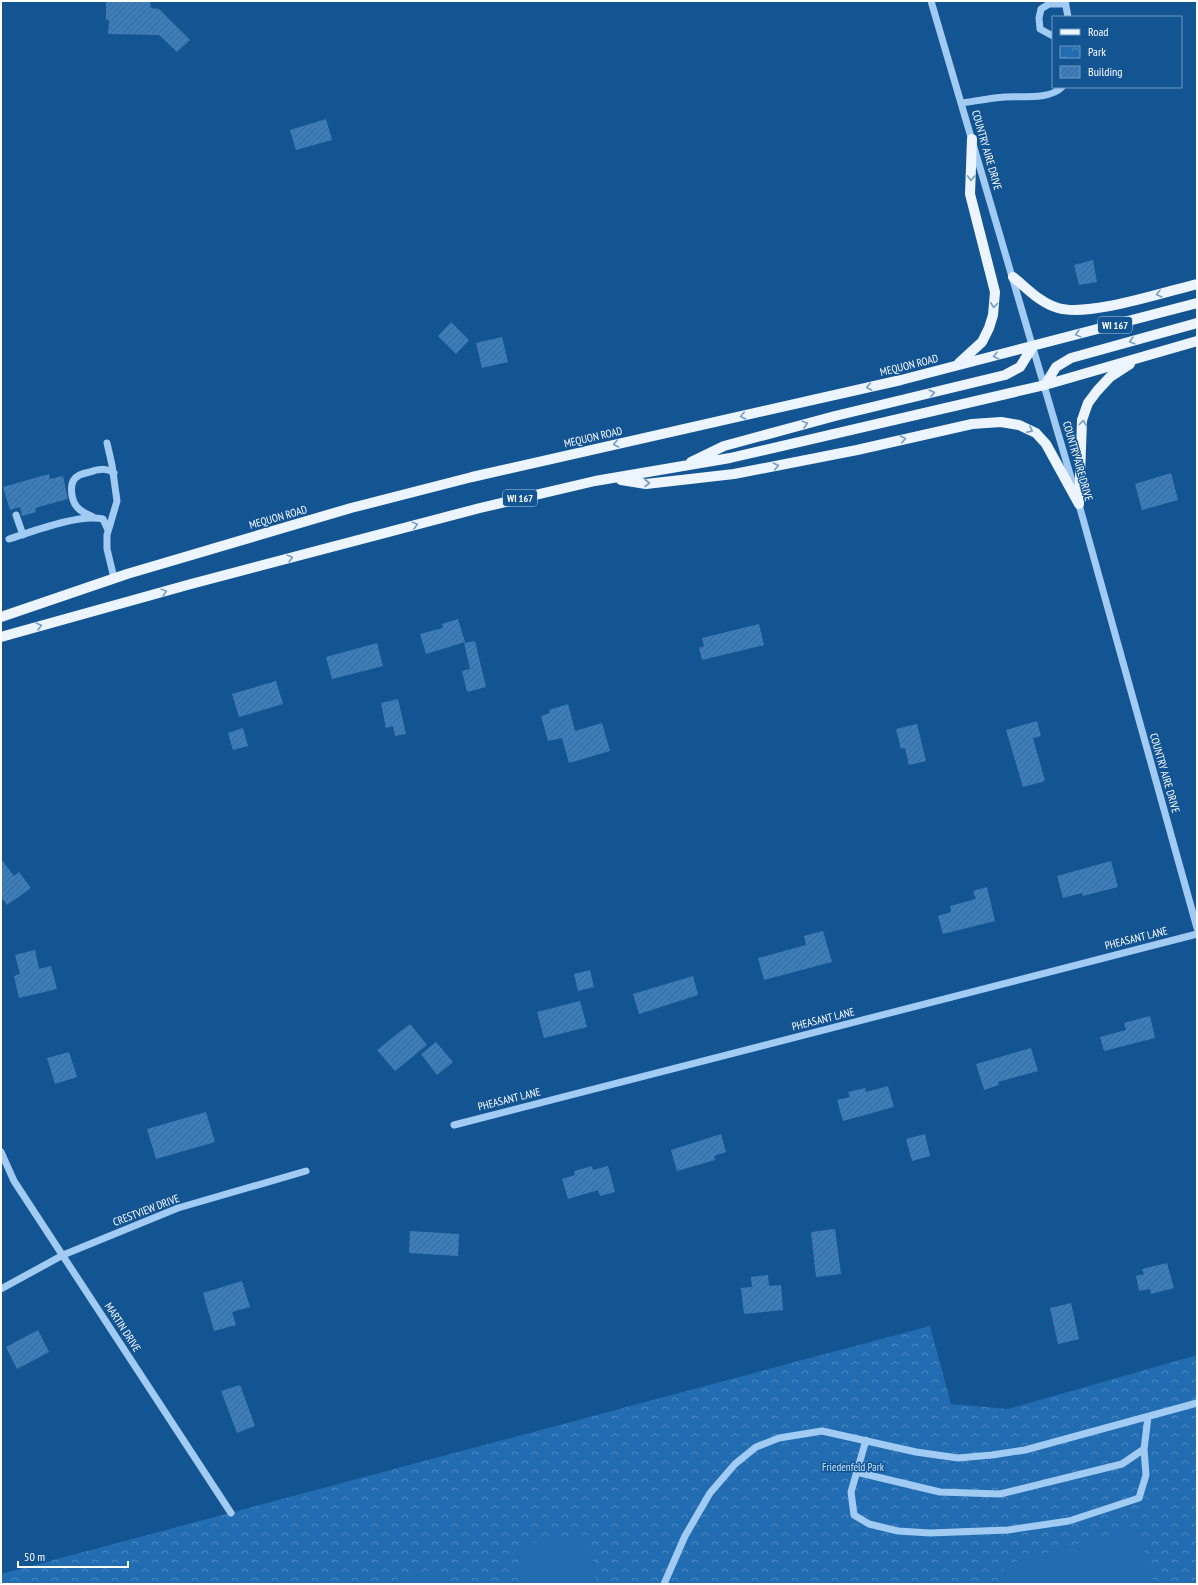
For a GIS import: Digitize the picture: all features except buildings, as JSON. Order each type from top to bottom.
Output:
[{"type":"main road","points":[[955,366],[982,342],[989,328],[993,315],[995,292],[970,194],[972,139]]},
{"type":"main road","points":[[1013,277],[1040,300],[1059,308],[1077,310],[1104,307],[1197,284]]},
{"type":"main road","name":"MEQUON ROAD","points":[[1,617],[114,578],[351,508],[472,477],[901,380],[1197,303]]},
{"type":"main road","points":[[1045,385],[1056,367],[1071,358],[1197,323]]},
{"type":"main road","name":"WI 167","points":[[1,637],[191,584],[480,508],[609,479],[730,458],[1045,385],[1197,341]]},
{"type":"main road","points":[[676,468],[724,446],[835,416],[1005,374],[1020,367],[1033,346]]},
{"type":"main road","points":[[1079,504],[1082,420],[1088,403],[1110,377],[1140,358]]},
{"type":"main road","points":[[609,479],[646,484],[734,474],[857,450],[972,424],[1001,422],[1019,425],[1036,433],[1046,444],[1079,504]]},
{"type":"street","name":"COUNTRY AIRE DRIVE","points":[[931,1],[1045,385],[1197,928]]},
{"type":"street","points":[[1052,35],[1040,29],[1038,18],[1041,9],[1049,4],[1065,2],[1068,16]]},
{"type":"street","points":[[962,103],[1004,97],[1035,96],[1048,94],[1060,88]]},
{"type":"street","points":[[107,443],[114,473],[117,500],[108,530],[107,549],[114,578]]},
{"type":"street","points":[[108,530],[103,519],[84,513],[76,506],[72,492],[72,482],[77,476],[95,471],[107,469],[114,473]]},
{"type":"street","points":[[16,515],[22,535]]},
{"type":"street","points":[[9,539],[74,520],[93,517]]},
{"type":"street","name":"PHEASANT LANE","points":[[454,1125],[1197,934]]},
{"type":"street","name":"MARTIN DRIVE","points":[[1,1152],[14,1181],[231,1513]]},
{"type":"street","name":"CRESTVIEW DRIVE","points":[[1,1289],[63,1255],[178,1208],[306,1171]]},
{"type":"street","points":[[667,1583],[686,1536],[710,1493],[735,1464],[756,1447],[779,1438],[822,1431],[916,1452],[958,1458],[972,1457],[1024,1450],[1197,1403]]},
{"type":"street","points":[[866,1440],[851,1492],[854,1515],[869,1524],[898,1531],[930,1533],[1008,1530],[1069,1521],[1140,1498],[1146,1475],[1144,1449],[1148,1417]]},
{"type":"street","points":[[856,1472],[940,1492],[1000,1494],[1122,1464],[1144,1449]]},
{"type":"green space","name":"Friedenfeld Park","points":[[930,1326],[951,1404],[1008,1409],[1197,1355],[1197,1584],[1,1584],[1,1574]]},
{"type":"green space","points":[[1138,1528],[1154,1584],[1007,1584],[1002,1565]]},
{"type":"green space","points":[[589,1535],[597,1584],[524,1584],[518,1545]]},
{"type":"green space","points":[[439,1568],[444,1584],[386,1584]]}]
